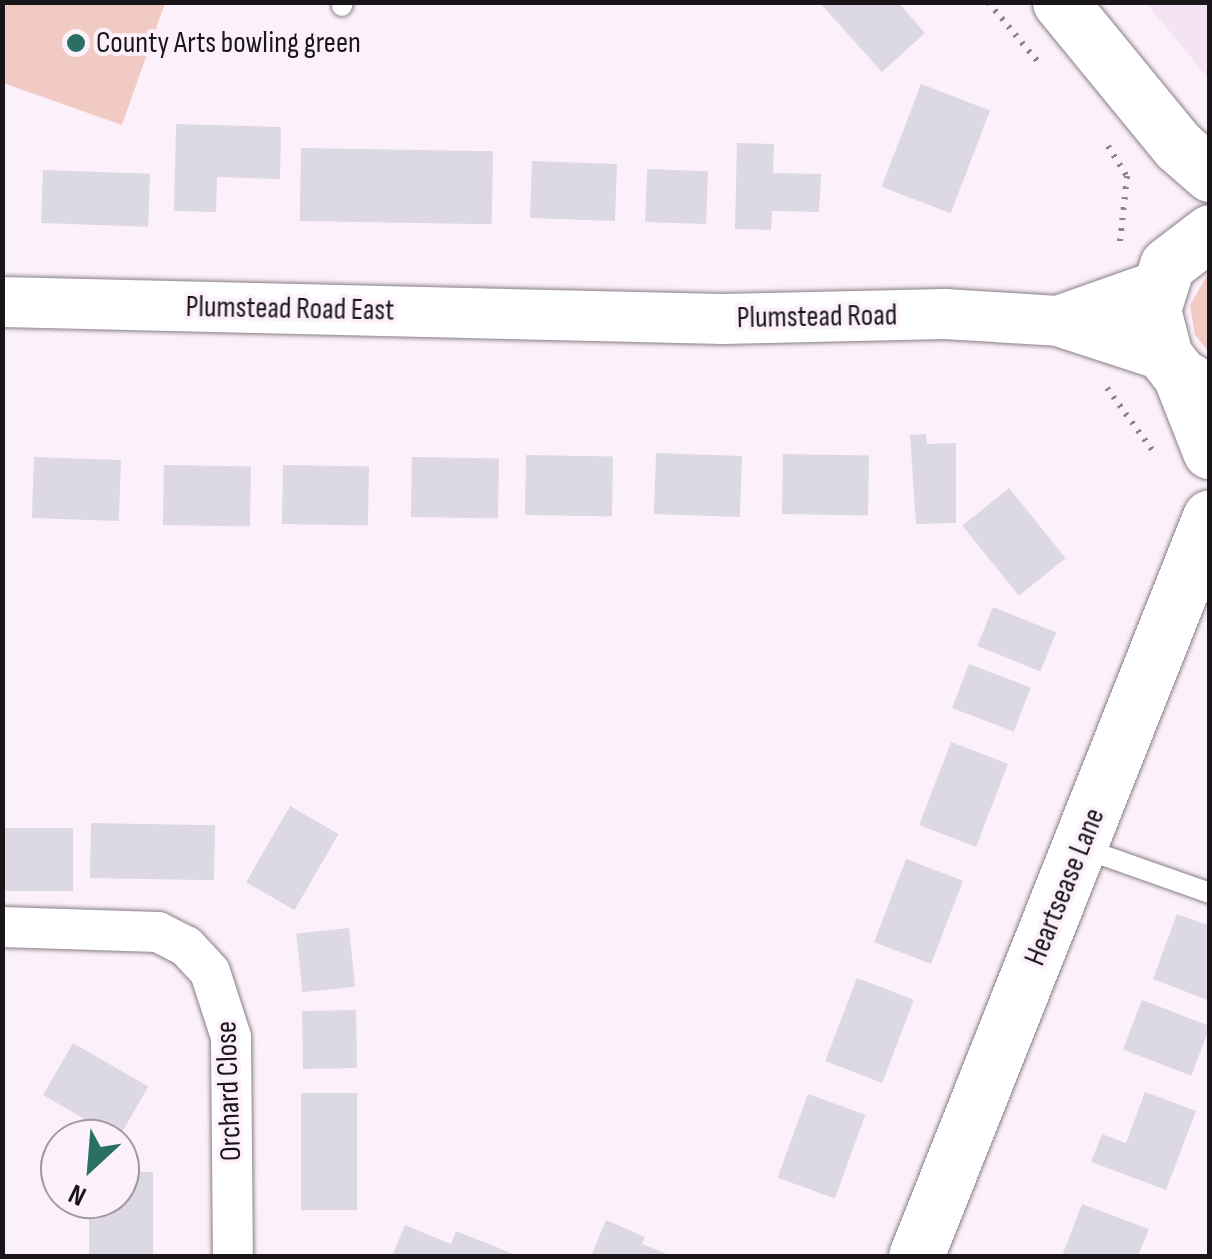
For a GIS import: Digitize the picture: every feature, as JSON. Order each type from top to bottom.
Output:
[{"type":"highway","points":[[1060,2],[1194,160],[1153,310],[1185,375],[1184,456]]},
{"type":"highway","points":[[1162,275],[1210,232]]},
{"type":"highway","name":"Heartsease Lane","points":[[916,1256],[1203,552]]},
{"type":"street","name":"Plumstead Road","points":[[1058,321],[1162,275]]},
{"type":"street","name":"Plumstead Road East","points":[[2,302],[577,316]]},
{"type":"street","name":"Plumstead Road","points":[[577,316],[946,314],[1058,321],[1185,375]]},
{"type":"street","name":"Orchard Close","points":[[2,927],[158,932],[186,946],[210,972],[232,1036],[233,1256]]},
{"type":"lane","points":[[1080,847],[1210,893]]},
{"type":"path","points":[[988,2],[1046,72]]},
{"type":"path","points":[[1105,141],[1127,176],[1122,240],[1112,252]]},
{"type":"path","points":[[1100,380],[1184,456]]},
{"type":"shaded area","name":"County Arts bowling green","points":[[3,2],[165,3],[122,125],[3,83]]},
{"type":"shaded area","points":[[1146,3],[1209,3],[1209,80],[1185,50]]},
{"type":"shaded area","points":[[1209,272],[1209,352],[1195,335],[1190,305]]},
{"type":"building","points":[[819,2],[898,2],[925,33],[882,72]]},
{"type":"building","points":[[921,84],[990,111],[951,213],[882,187]]},
{"type":"building","points":[[176,124],[281,127],[280,179],[217,177],[216,212],[174,211]]},
{"type":"building","points":[[737,143],[774,144],[773,173],[821,174],[819,212],[772,211],[771,230],[735,229]]},
{"type":"building","points":[[301,148],[493,151],[492,224],[300,221]]},
{"type":"building","points":[[532,161],[617,164],[615,221],[530,218]]},
{"type":"building","points":[[647,169],[708,171],[706,224],[645,222]]},
{"type":"building","points":[[43,170],[150,174],[148,227],[41,223]]},
{"type":"building","points":[[926,434],[927,444],[956,443],[956,523],[916,524],[910,435]]},
{"type":"building","points":[[656,453],[742,456],[740,517],[654,514]]},
{"type":"building","points":[[783,454],[869,456],[868,515],[782,514]]},
{"type":"building","points":[[526,455],[613,457],[612,517],[525,515]]},
{"type":"building","points":[[34,457],[121,460],[119,521],[32,518]]},
{"type":"building","points":[[412,457],[499,459],[498,519],[411,517]]},
{"type":"building","points":[[164,465],[251,467],[250,527],[163,525]]},
{"type":"building","points":[[283,465],[369,467],[368,525],[282,524]]},
{"type":"building","points":[[1009,488],[1066,558],[1019,596],[962,526]]},
{"type":"building","points":[[993,607],[1056,632],[1040,671],[977,646]]},
{"type":"building","points":[[969,664],[1031,688],[1014,732],[952,708]]},
{"type":"building","points":[[951,742],[1008,764],[976,847],[919,825]]},
{"type":"building","points":[[290,806],[338,834],[294,910],[246,882]]},
{"type":"building","points":[[91,823],[215,825],[214,880],[90,878]]},
{"type":"building","points":[[2,828],[73,828],[73,891],[2,891]]},
{"type":"building","points":[[906,859],[963,881],[931,964],[874,942]]},
{"type":"building","points":[[1177,914],[1210,926],[1210,1001],[1153,979]]},
{"type":"building","points":[[349,928],[355,987],[302,992],[296,934]]},
{"type":"building","points":[[857,978],[914,1000],[882,1083],[825,1061]]},
{"type":"building","points":[[1142,1000],[1210,1026],[1191,1076],[1123,1049]]},
{"type":"building","points":[[356,1010],[357,1068],[303,1069],[302,1011]]},
{"type":"building","points":[[73,1043],[148,1086],[130,1119],[85,1119],[43,1095]]},
{"type":"building","points":[[1145,1092],[1196,1111],[1166,1190],[1091,1162],[1102,1134],[1126,1143]]},
{"type":"building","points":[[301,1093],[357,1093],[357,1210],[301,1210]]},
{"type":"building","points":[[808,1094],[865,1115],[835,1198],[778,1178]]},
{"type":"building","points":[[140,1172],[153,1172],[153,1256],[89,1256],[89,1219],[140,1219]]},
{"type":"building","points":[[1082,1204],[1149,1229],[1138,1256],[1062,1256]]},
{"type":"building","points":[[606,1220],[645,1237],[642,1244],[672,1256],[591,1256]]},
{"type":"building","points":[[405,1225],[451,1244],[456,1231],[519,1256],[392,1256]]},
{"type":"place","name":"County Arts bowling green","points":[[76,43]]}]
